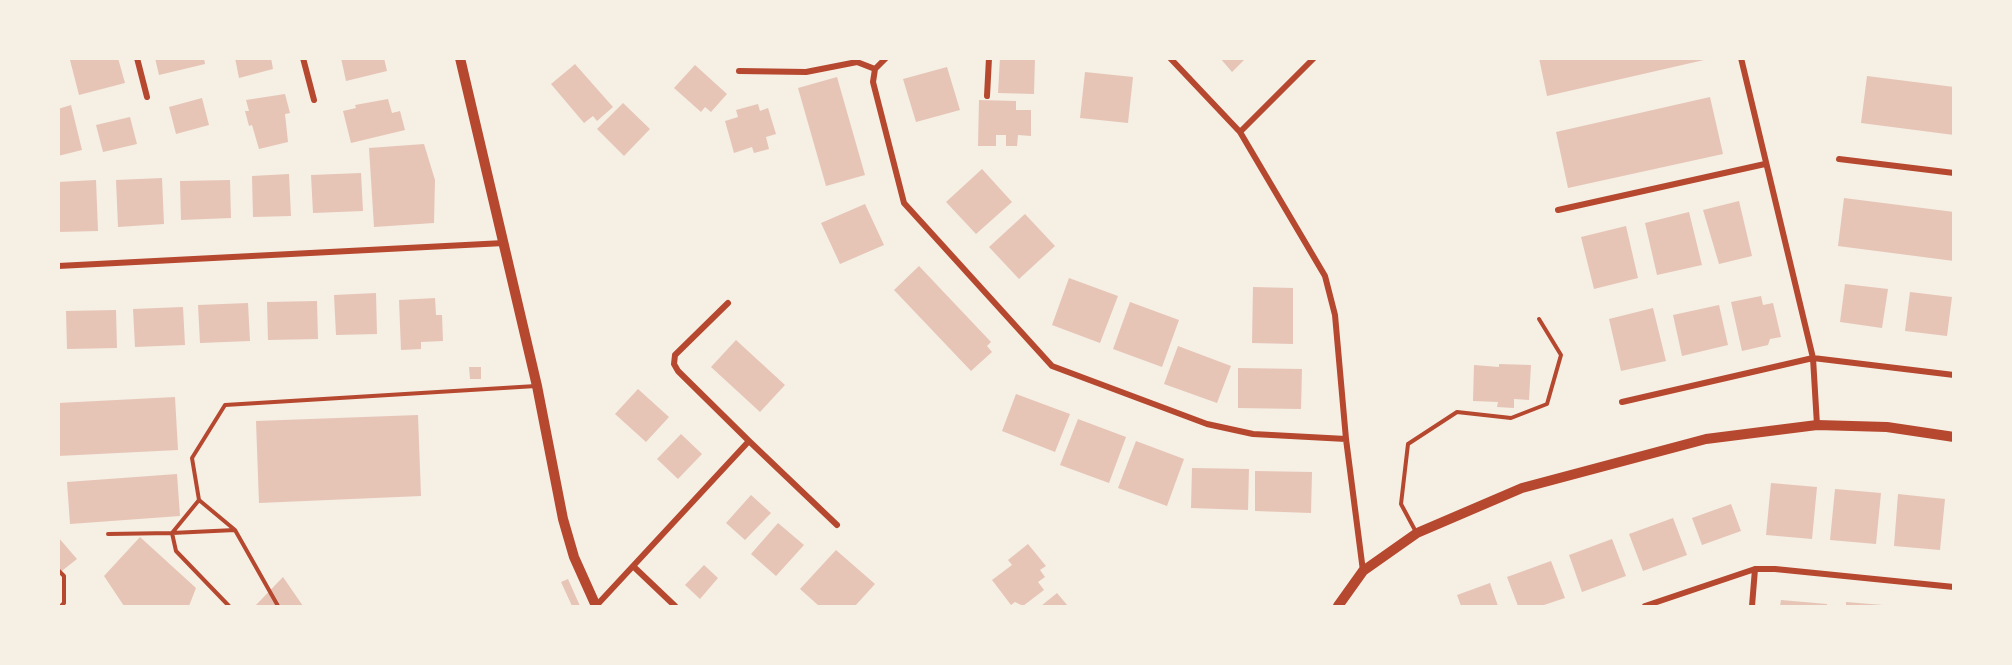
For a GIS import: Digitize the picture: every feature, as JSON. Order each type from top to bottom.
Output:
[{"type":"main road","points":[[460,58],[537,386],[563,519],[574,556],[596,606]]},
{"type":"main road","points":[[1338,606],[1363,571],[1417,533],[1522,488],[1707,440],[1817,425],[1887,427],[1953,437]]},
{"type":"street","points":[[137,58],[147,97]]},
{"type":"street","points":[[303,58],[314,100]]},
{"type":"street","points":[[886,58],[875,69],[873,82],[904,203],[1052,366],[1207,424],[1253,434],[1346,439]]},
{"type":"street","points":[[987,96],[989,58]]},
{"type":"street","points":[[1170,58],[1240,132],[1325,276],[1335,315],[1346,439],[1363,571]]},
{"type":"street","points":[[1240,132],[1314,58]]},
{"type":"street","points":[[1741,58],[1813,358],[1817,425]]},
{"type":"street","points":[[739,71],[806,72],[857,62],[875,69]]},
{"type":"street","points":[[1839,159],[1953,173]]},
{"type":"street","points":[[1558,210],[1765,164]]},
{"type":"street","points":[[58,266],[505,243]]},
{"type":"street","points":[[728,303],[675,355],[678,371],[837,525]]},
{"type":"street","points":[[1622,402],[1813,358],[1953,375]]},
{"type":"street","points":[[596,606],[749,441]]},
{"type":"street","points":[[634,567],[675,606]]},
{"type":"street","points":[[1645,606],[1755,569],[1774,568],[1953,587]]},
{"type":"street","points":[[1752,606],[1755,569]]},
{"type":"lane","points":[[1417,533],[1401,504],[1408,444],[1457,412],[1511,418],[1547,404],[1561,356],[1539,319]]},
{"type":"lane","points":[[278,606],[235,530],[199,500],[192,458],[225,405],[537,386]]},
{"type":"lane","points":[[172,533],[199,500]]},
{"type":"lane","points":[[108,534],[235,530]]},
{"type":"lane","points":[[172,533],[176,551],[229,606]]},
{"type":"lane","points":[[58,570],[64,576],[64,603],[61,606]]},
{"type":"building","points":[[118,58],[125,83],[79,95],[70,60]]},
{"type":"building","points":[[155,58],[204,58],[205,64],[159,75]]},
{"type":"building","points":[[235,58],[271,58],[273,69],[239,78]]},
{"type":"building","points":[[341,58],[384,58],[387,71],[346,81]]},
{"type":"building","points":[[1000,58],[1035,58],[1034,94],[998,93]]},
{"type":"building","points":[[1220,58],[1246,58],[1232,72]]},
{"type":"building","points":[[1539,58],[1704,58],[1704,60],[1547,96]]},
{"type":"building","points":[[575,64],[613,107],[597,121],[593,116],[584,123],[551,84]]},
{"type":"building","points":[[695,65],[727,94],[711,112],[705,107],[701,112],[674,88]]},
{"type":"building","points":[[947,67],[960,110],[916,122],[903,79]]},
{"type":"building","points":[[1085,72],[1133,77],[1128,123],[1080,118]]},
{"type":"building","points":[[1867,76],[1954,87],[1954,135],[1861,123]]},
{"type":"building","points":[[837,77],[865,175],[826,186],[798,88]]},
{"type":"building","points":[[285,94],[290,113],[285,114],[288,142],[259,149],[245,111],[249,111],[246,100]]},
{"type":"building","points":[[1710,97],[1723,154],[1568,188],[1556,132]]},
{"type":"building","points":[[202,98],[209,125],[176,134],[169,107]]},
{"type":"building","points":[[388,99],[392,113],[400,111],[405,130],[351,143],[343,111],[356,108],[355,105]]},
{"type":"building","points":[[979,100],[1016,101],[1016,110],[1031,110],[1031,136],[1018,135],[1017,146],[1006,146],[1006,135],[996,135],[996,146],[978,146]]},
{"type":"building","points":[[623,103],[650,129],[624,156],[597,129]]},
{"type":"building","points":[[758,104],[760,111],[768,108],[776,134],[766,137],[769,149],[754,153],[752,147],[734,153],[725,121],[738,117],[736,110]]},
{"type":"building","points":[[71,105],[82,150],[58,156],[58,109]]},
{"type":"building","points":[[130,117],[137,144],[103,152],[96,125]]},
{"type":"building","points":[[424,144],[435,180],[434,223],[374,227],[369,148]]},
{"type":"building","points":[[982,169],[1012,202],[976,234],[946,202]]},
{"type":"building","points":[[361,173],[363,211],[313,213],[311,175]]},
{"type":"building","points":[[289,174],[291,216],[253,217],[252,176]]},
{"type":"building","points":[[162,178],[164,224],[118,227],[116,180]]},
{"type":"building","points":[[96,180],[98,231],[58,232],[58,182]]},
{"type":"building","points":[[230,180],[231,218],[181,220],[180,181]]},
{"type":"building","points":[[1844,198],[1954,212],[1954,261],[1838,246]]},
{"type":"building","points":[[1739,201],[1752,256],[1719,264],[1703,210]]},
{"type":"building","points":[[865,204],[884,245],[840,264],[821,223]]},
{"type":"building","points":[[1689,212],[1702,265],[1657,275],[1645,223]]},
{"type":"building","points":[[1025,214],[1055,246],[1019,279],[989,247]]},
{"type":"building","points":[[1626,226],[1638,278],[1594,289],[1581,237]]},
{"type":"building","points":[[919,266],[991,342],[987,346],[992,352],[971,371],[894,290]]},
{"type":"building","points":[[1069,278],[1118,296],[1100,343],[1052,325]]},
{"type":"building","points":[[1845,284],[1888,289],[1882,328],[1840,322]]},
{"type":"building","points":[[1253,287],[1293,288],[1293,344],[1252,343]]},
{"type":"building","points":[[1910,292],[1952,297],[1947,336],[1905,331]]},
{"type":"building","points":[[376,293],[377,334],[336,335],[334,295]]},
{"type":"building","points":[[1761,296],[1763,305],[1773,303],[1781,337],[1770,339],[1768,345],[1742,351],[1731,302]]},
{"type":"building","points":[[435,298],[436,315],[442,315],[443,341],[421,342],[421,349],[401,350],[399,300]]},
{"type":"building","points":[[317,301],[318,339],[268,340],[267,302]]},
{"type":"building","points":[[1130,302],[1179,320],[1162,367],[1113,349]]},
{"type":"building","points":[[248,303],[250,341],[200,343],[198,305]]},
{"type":"building","points":[[1719,305],[1728,345],[1682,356],[1673,315]]},
{"type":"building","points":[[183,307],[185,345],[135,347],[133,309]]},
{"type":"building","points":[[1653,308],[1666,361],[1621,371],[1609,319]]},
{"type":"building","points":[[116,310],[117,348],[67,349],[66,311]]},
{"type":"building","points":[[736,340],[785,385],[760,412],[711,367]]},
{"type":"building","points":[[1178,346],[1231,366],[1217,403],[1164,384]]},
{"type":"building","points":[[1499,364],[1531,365],[1529,400],[1514,399],[1514,408],[1497,407],[1498,402],[1473,401],[1474,365],[1499,367]]},
{"type":"building","points":[[469,367],[481,367],[481,379],[470,379]]},
{"type":"building","points":[[1238,368],[1302,369],[1301,409],[1238,408]]},
{"type":"building","points":[[638,389],[669,417],[646,442],[615,414]]},
{"type":"building","points":[[1016,394],[1070,414],[1055,452],[1002,431]]},
{"type":"building","points":[[175,397],[178,450],[58,456],[58,403]]},
{"type":"building","points":[[418,415],[421,496],[259,503],[256,421]]},
{"type":"building","points":[[1078,419],[1126,437],[1109,483],[1060,465]]},
{"type":"building","points":[[681,434],[702,454],[678,479],[657,459]]},
{"type":"building","points":[[1136,441],[1184,459],[1167,506],[1118,488]]},
{"type":"building","points":[[1192,468],[1249,469],[1248,510],[1191,508]]},
{"type":"building","points":[[1255,471],[1312,472],[1311,513],[1255,511]]},
{"type":"building","points":[[177,474],[180,516],[70,524],[67,482]]},
{"type":"building","points":[[1771,483],[1817,487],[1812,539],[1766,535]]},
{"type":"building","points":[[1835,489],[1881,493],[1876,544],[1830,540]]},
{"type":"building","points":[[1898,494],[1945,499],[1940,550],[1894,546]]},
{"type":"building","points":[[751,495],[771,513],[745,540],[726,523]]},
{"type":"building","points":[[1731,504],[1741,531],[1702,545],[1692,518]]},
{"type":"building","points":[[1673,518],[1687,555],[1643,571],[1629,534]]},
{"type":"building","points":[[778,523],[804,545],[776,576],[751,554]]},
{"type":"building","points":[[58,537],[77,559],[58,574]]},
{"type":"building","points":[[140,537],[196,588],[189,606],[124,606],[104,576]]},
{"type":"building","points":[[1612,539],[1626,576],[1582,592],[1569,555]]},
{"type":"building","points":[[1028,544],[1046,566],[1040,570],[1045,577],[1038,582],[1044,590],[1023,606],[1015,602],[1011,605],[992,580],[1012,565],[1008,560]]},
{"type":"building","points":[[836,550],[875,584],[855,606],[819,606],[800,589]]},
{"type":"building","points":[[1551,561],[1565,598],[1541,606],[1518,606],[1507,577]]},
{"type":"building","points":[[704,565],[718,578],[700,599],[685,585]]},
{"type":"building","points":[[283,577],[303,606],[255,606]]},
{"type":"building","points":[[568,579],[580,606],[572,606],[561,582]]},
{"type":"building","points":[[1490,583],[1498,606],[1461,606],[1457,595]]},
{"type":"building","points":[[1057,593],[1068,606],[1041,606]]},
{"type":"building","points":[[1781,600],[1827,604],[1827,606],[1780,606]]},
{"type":"building","points":[[1846,602],[1883,605],[1883,606],[1846,606]]}]
